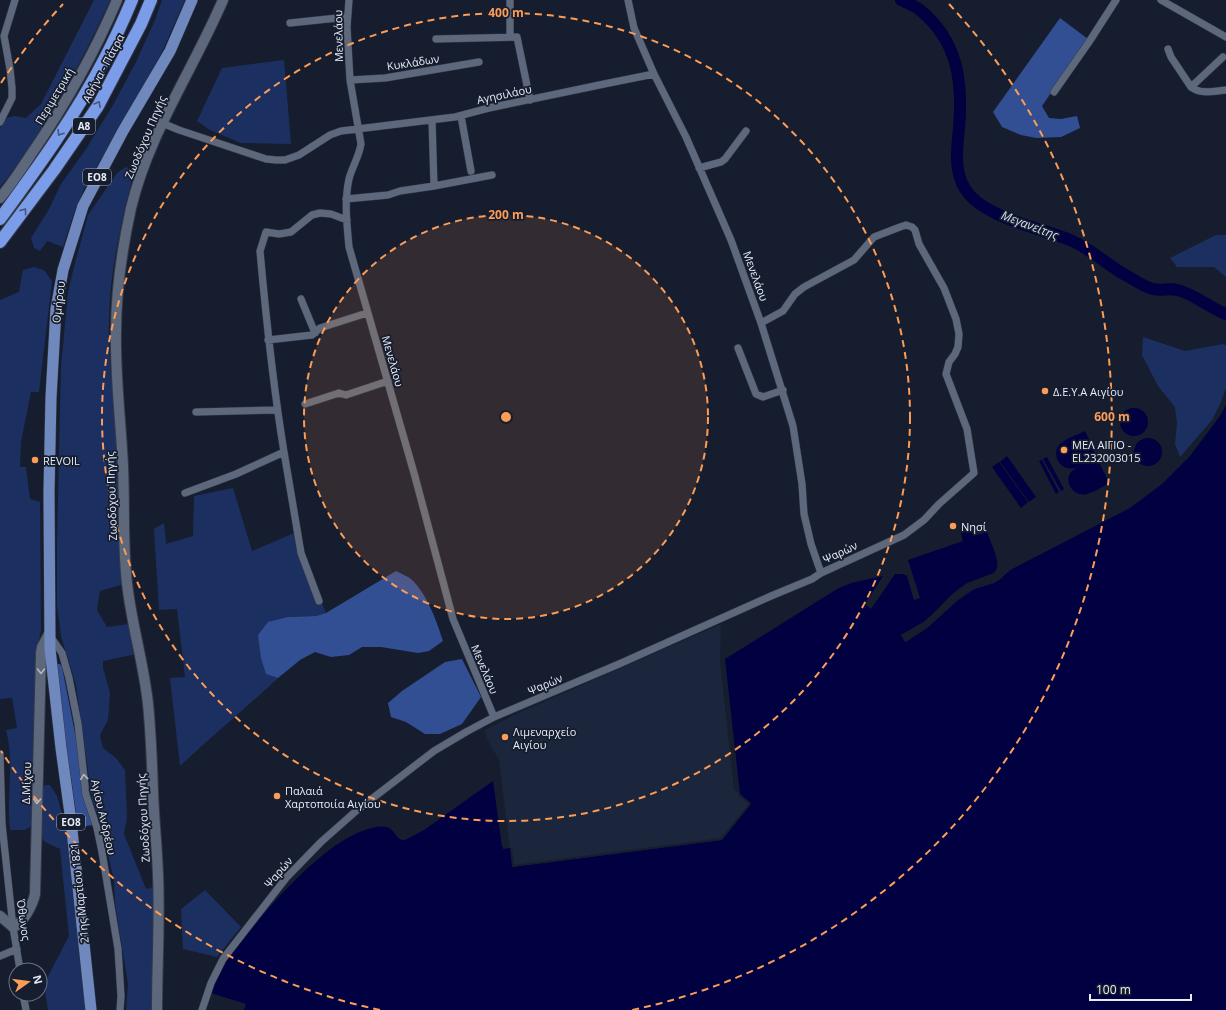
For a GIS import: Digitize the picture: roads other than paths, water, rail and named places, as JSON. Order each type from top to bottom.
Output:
[{"type":"highway","name":"Αθήνα - Πάτρα","points":[[0,219],[43,160],[82,98],[105,58],[132,0]]},
{"type":"highway","name":"Αθήνα - Πάτρα","points":[[0,242],[54,170],[98,106],[141,24],[151,0]]},
{"type":"main road","name":"Περιμετρική","points":[[0,198],[63,106],[96,46],[117,0]]},
{"type":"main road","name":"Ομήρου","points":[[49,634],[49,491],[51,398],[56,309],[63,270],[83,206],[105,163],[170,51],[192,0]]},
{"type":"main road","name":"Ζωοδόχου Πηγής","points":[[157,1010],[158,875],[153,762],[143,668],[128,593],[126,573],[123,467],[119,418],[116,333],[119,278],[130,214],[138,181],[177,91],[196,59],[224,0]]},
{"type":"main road","name":"Δ.Μίχου","points":[[12,927],[20,921],[33,904],[35,894],[41,653],[42,647],[49,634]]},
{"type":"main road","name":"21ης Μαρτίου 1821","points":[[49,634],[52,678],[71,821],[91,1010]]},
{"type":"main road","points":[[0,916],[12,927]]},
{"type":"main road","points":[[0,925],[12,927]]},
{"type":"street","points":[[0,122],[12,98],[10,69],[4,36],[15,0]]},
{"type":"street","name":"Μενελάου","points":[[349,0],[347,17],[350,80],[360,136],[360,150],[349,177],[346,199],[349,247],[388,381],[392,402],[414,474],[453,619],[494,717]]},
{"type":"street","points":[[510,0],[510,36]]},
{"type":"street","name":"Μενελάου","points":[[628,0],[634,28],[654,74],[686,137],[731,240],[761,323],[793,426],[802,484],[804,514],[811,544],[821,573]]},
{"type":"street","points":[[1054,92],[1116,0]]},
{"type":"street","points":[[1161,0],[1226,37]]},
{"type":"street","points":[[290,23],[347,17]]},
{"type":"street","points":[[436,39],[510,36],[518,38],[530,100]]},
{"type":"street","points":[[1168,49],[1171,57],[1195,91],[1226,90]]},
{"type":"street","points":[[1191,87],[1224,55]]},
{"type":"street","points":[[1224,55],[1223,60],[1226,66]]},
{"type":"street","name":"Κυκλάδων","points":[[350,80],[391,77],[479,62]]},
{"type":"street","name":"Αγησιλάου","points":[[162,123],[266,159],[280,160],[299,155],[337,132],[461,116],[654,74]]},
{"type":"street","points":[[461,116],[472,171]]},
{"type":"street","points":[[432,120],[434,186]]},
{"type":"street","points":[[699,168],[721,162],[725,159],[746,132]]},
{"type":"street","points":[[346,199],[388,195],[400,191],[492,176]]},
{"type":"street","points":[[319,601],[301,553],[277,410],[268,340],[260,251],[266,232],[279,234],[291,232],[312,214],[320,212],[328,213],[347,220]]},
{"type":"street","name":"Ψαρών","points":[[202,1010],[210,983],[223,959],[286,878],[310,852],[356,811],[434,751],[494,717],[812,579],[821,573],[904,535],[924,520],[974,473],[967,429],[946,374],[949,362],[958,347],[959,334],[956,319],[944,288],[919,244],[916,230],[912,227],[906,225],[874,237],[854,260],[804,287],[783,310],[761,323]]},
{"type":"street","points":[[301,299],[315,333]]},
{"type":"street","points":[[268,340],[311,335],[320,328],[367,313]]},
{"type":"street","points":[[738,348],[756,394],[763,397],[783,390]]},
{"type":"street","points":[[305,404],[339,393],[346,395],[388,381]]},
{"type":"street","points":[[196,412],[277,410]]},
{"type":"street","points":[[185,493],[236,474],[284,452]]},
{"type":"street","name":"Αγίου Ανδρέου","points":[[49,634],[62,653],[69,678],[78,724],[86,795],[93,814],[102,852],[118,950],[121,996],[120,1010]]},
{"type":"street","name":"Όθωνος","points":[[0,754],[2,824],[12,927],[19,962]]},
{"type":"street","points":[[0,956],[17,949]]},
{"type":"waterway","name":"Μεγανείτης","points":[[901,0],[918,9],[933,22],[943,35],[950,49],[955,63],[960,95],[957,166],[964,187],[972,197],[983,206],[997,214],[1078,244],[1121,273],[1147,287],[1156,290],[1174,289],[1184,292],[1226,314]]},
{"type":"place","name":"Δ.Ε.Υ.Α Αιγίου","points":[[1045,391]]},
{"type":"place","name":"ΜΕΛ ΑΙΓΙΟ - EL232003015","points":[[1064,450]]},
{"type":"place","name":"REVOIL","points":[[35,460]]},
{"type":"place","name":"Νησί","points":[[953,526]]},
{"type":"place","name":"Λιμεναρχείο Αιγίου","points":[[505,737]]},
{"type":"place","name":"Παλαιά Χαρτοποιία Αιγίου","points":[[277,796]]}]
